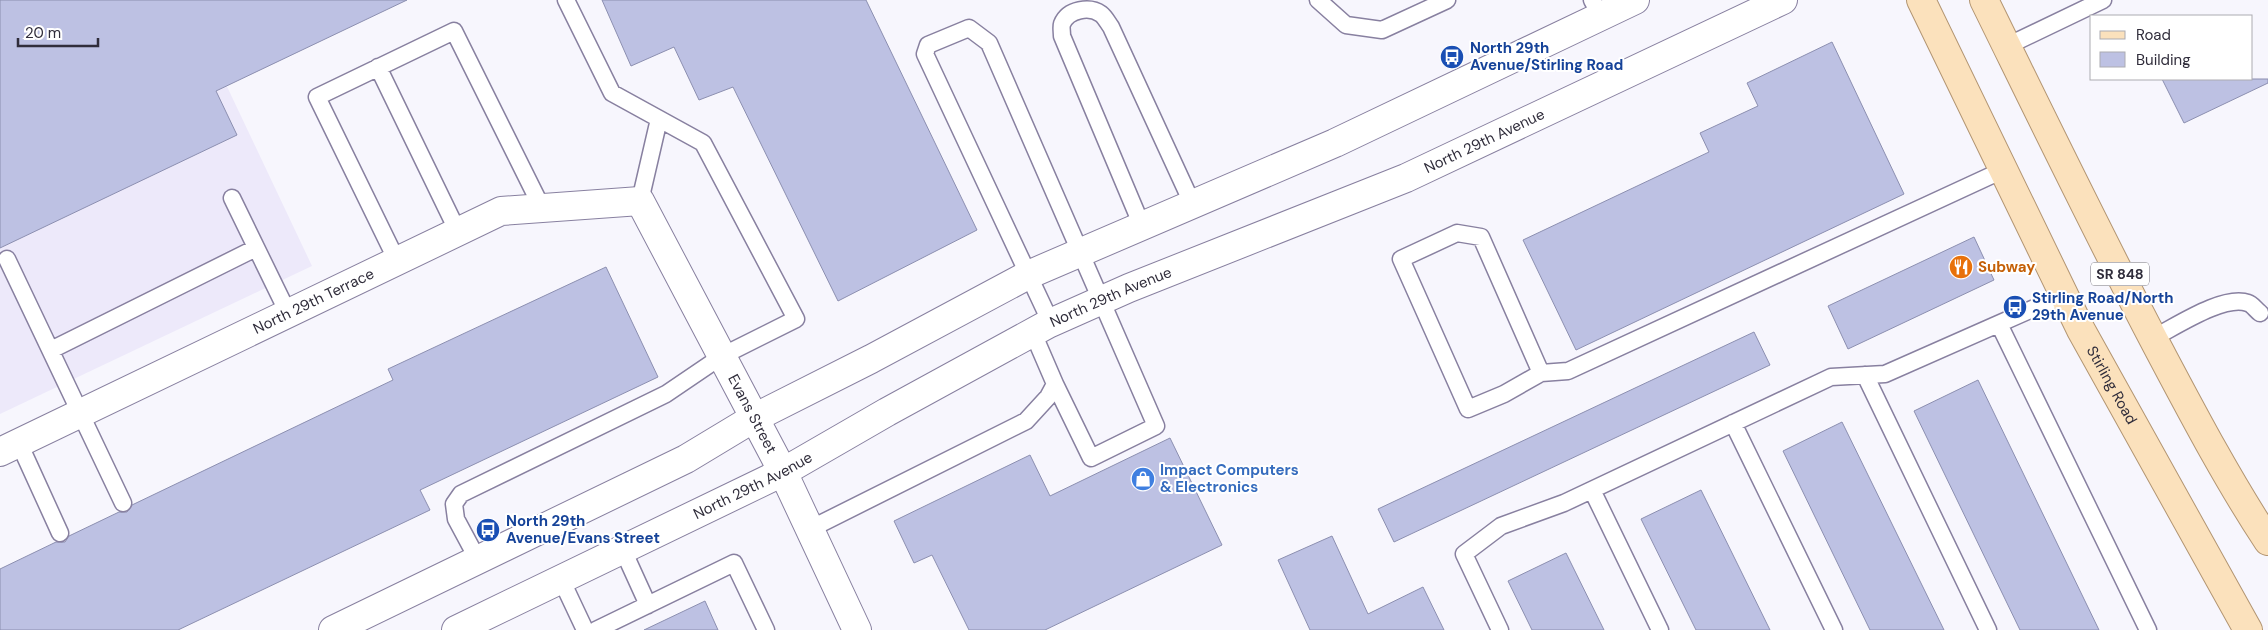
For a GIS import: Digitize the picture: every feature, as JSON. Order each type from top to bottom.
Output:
[{"type":"main road","name":"Stirling Road","points":[[1921,0],[2064,295],[2242,628]]},
{"type":"main road","name":"SR 848","points":[[1984,0],[2090,218],[2187,403],[2268,541]]},
{"type":"street","points":[[333,630],[686,459],[754,418],[871,359],[1028,275],[1335,143],[1597,8],[1635,0]]},
{"type":"street","name":"North 29th Avenue","points":[[456,630],[783,472],[887,412],[1042,328],[1101,301],[1406,178],[1782,0]]},
{"type":"street","name":"North 29th Terrace","points":[[9,447],[501,212],[640,201]]},
{"type":"street","name":"Evans Street","points":[[640,201],[783,472],[858,630]]},
{"type":"lane","points":[[478,560],[456,518],[454,504],[461,494],[666,394],[722,356],[796,319],[703,143],[612,93],[566,0]]},
{"type":"lane","points":[[1318,0],[1346,25],[1382,30],[1447,0]]},
{"type":"lane","points":[[2007,46],[2103,0]]},
{"type":"lane","points":[[1142,226],[1062,36],[1062,23],[1068,16],[1080,10],[1091,9],[1097,12],[1102,15],[1111,27],[1192,203]]},
{"type":"lane","points":[[969,28],[988,43],[1101,301],[1156,426],[1091,458],[1055,384],[1028,275],[925,54],[928,45],[969,28]]},
{"type":"lane","points":[[397,261],[317,97],[454,31],[542,208]]},
{"type":"lane","points":[[378,68],[458,232]]},
{"type":"lane","points":[[640,201],[659,118]]},
{"type":"lane","points":[[1541,373],[1481,237],[1457,233],[1401,258],[1468,409],[1504,394],[1541,373],[1568,371],[2003,170]]},
{"type":"lane","points":[[232,198],[288,313]]},
{"type":"lane","points":[[51,350],[256,248]]},
{"type":"lane","points":[[7,259],[82,413],[123,503]]},
{"type":"lane","points":[[1500,630],[1464,554],[1501,526],[1564,503],[1831,377],[1885,374],[2064,295]]},
{"type":"lane","points":[[2153,338],[2220,304],[2235,301],[2249,303],[2260,313]]},
{"type":"lane","points":[[1999,324],[2148,630]]},
{"type":"lane","points":[[1865,375],[1988,630]]},
{"type":"lane","points":[[810,529],[1026,421],[1048,397],[1055,384]]},
{"type":"lane","points":[[1733,424],[1834,630]]},
{"type":"lane","points":[[9,447],[60,533]]},
{"type":"lane","points":[[1592,490],[1660,630]]},
{"type":"lane","points":[[623,550],[648,605]]},
{"type":"lane","points":[[596,630],[734,563],[766,630]]},
{"type":"lane","points":[[561,580],[585,630]]},
{"type":"shaded area","points":[[0,0],[186,0],[312,266],[0,414]]},
{"type":"building","points":[[0,0],[407,0],[216,91],[237,135],[0,248]]},
{"type":"building","points":[[602,0],[866,0],[977,230],[838,301],[733,87],[699,100],[674,47],[631,66]]},
{"type":"building","points":[[1832,42],[1904,194],[1576,350],[1523,240],[1709,152],[1700,133],[1758,106],[1747,83]]},
{"type":"building","points":[[2268,79],[2268,83],[2184,123],[2162,80]]},
{"type":"building","points":[[1974,237],[1994,280],[1848,349],[1828,306]]},
{"type":"building","points":[[606,267],[658,377],[420,490],[430,510],[178,630],[0,630],[0,569],[56,542],[65,542],[69,536],[119,512],[127,512],[132,505],[393,380],[388,369]]},
{"type":"building","points":[[1754,332],[1770,365],[1394,542],[1378,509]]},
{"type":"building","points":[[1978,380],[2099,630],[2020,630],[1914,411]]},
{"type":"building","points":[[1842,422],[1944,630],[1870,630],[1783,451]]},
{"type":"building","points":[[1170,438],[1222,545],[1045,630],[969,630],[932,555],[914,563],[894,521],[1030,455],[1050,496]]},
{"type":"building","points":[[1701,490],[1770,630],[1696,630],[1641,519]]},
{"type":"building","points":[[1332,536],[1368,614],[1423,587],[1444,630],[1310,630],[1278,560]]},
{"type":"building","points":[[1566,553],[1604,630],[1532,630],[1508,581]]},
{"type":"building","points":[[705,601],[718,630],[644,630]]},
{"type":"place","name":"North 29th Avenue/Stirling Road","points":[[1452,57]]},
{"type":"place","name":"Subway","points":[[1961,267]]},
{"type":"place","name":"Stirling Road/North 29th Avenue","points":[[2015,307]]},
{"type":"place","name":"Impact Computers & Electronics","points":[[1143,479]]},
{"type":"place","name":"North 29th Avenue/Evans Street","points":[[488,530]]}]
